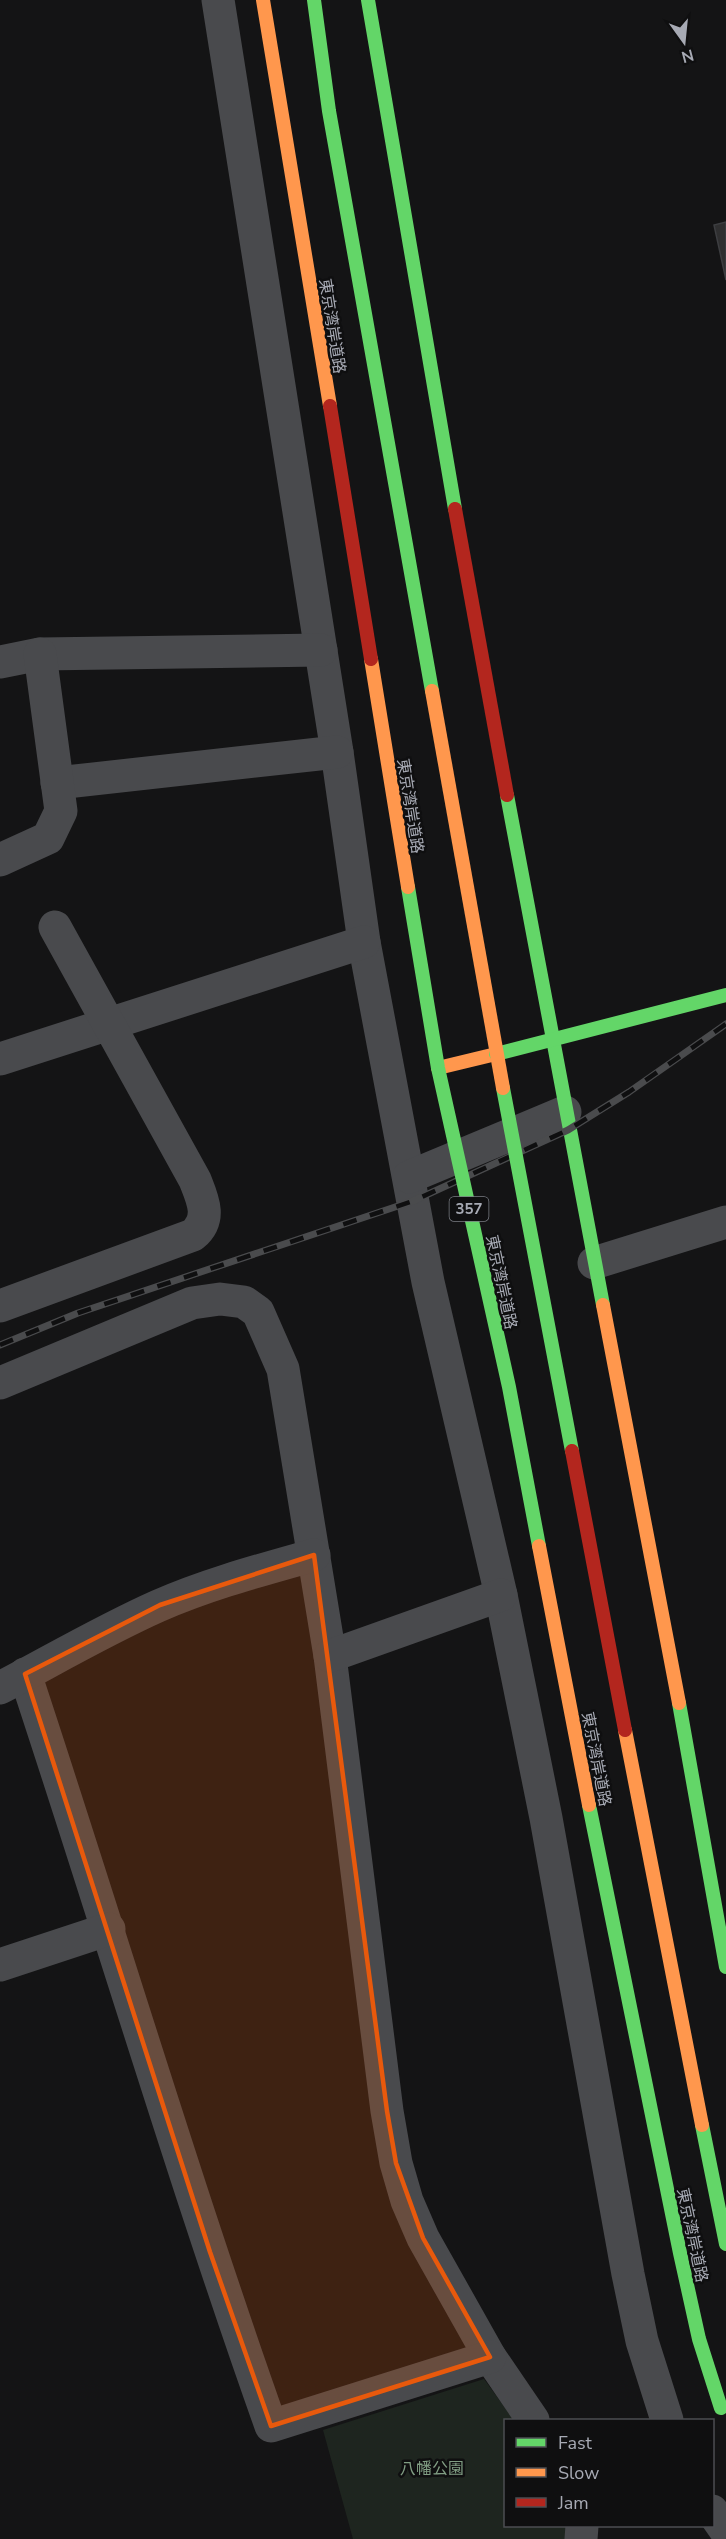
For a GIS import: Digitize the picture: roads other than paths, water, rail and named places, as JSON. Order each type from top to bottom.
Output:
[{"type":"main road","name":"東京湾岸道路","points":[[263,0],[438,1068],[509,1386],[575,1736],[680,2253],[699,2339],[724,2414]]},
{"type":"main road","name":"東京湾岸道路","points":[[314,0],[329,111],[496,1054],[660,1917],[726,2244]]},
{"type":"main road","points":[[368,0],[442,437],[565,1112],[640,1489],[726,1967]]},
{"type":"main road","points":[[438,1068],[726,995]]},
{"type":"street","points":[[218,0],[337,752],[364,942],[428,1282],[501,1595],[546,1818],[628,2274],[642,2341],[666,2419]]},
{"type":"street","points":[[0,662],[40,654],[321,650]]},
{"type":"street","points":[[0,860],[48,837],[61,811],[40,654]]},
{"type":"street","points":[[57,783],[337,752]]},
{"type":"street","points":[[0,1306],[179,1240],[202,1227],[205,1215],[195,1180],[55,927]]},
{"type":"street","points":[[0,1059],[364,942]]},
{"type":"street","points":[[409,1177],[565,1112]]},
{"type":"street","points":[[594,1263],[726,1222]]},
{"type":"street","points":[[0,1383],[192,1303],[220,1299],[244,1302],[258,1312],[283,1370],[314,1555],[330,1656],[387,2111],[396,2163],[407,2201],[423,2238],[508,2388],[531,2419]]},
{"type":"street","points":[[314,1555],[228,1580],[160,1605],[86,1641],[13,1681],[109,1929],[210,2252],[271,2427],[490,2357]]},
{"type":"street","points":[[330,1656],[501,1595]]},
{"type":"street","points":[[0,1965],[109,1929]]},
{"type":"street","points":[[714,2514],[726,2531]]},
{"type":"railway","points":[[0,1345],[78,1313],[413,1201],[568,1130],[629,1092],[726,1024]]},
{"type":"park label","name":"八幡公園","points":[[432,2468]]}]
